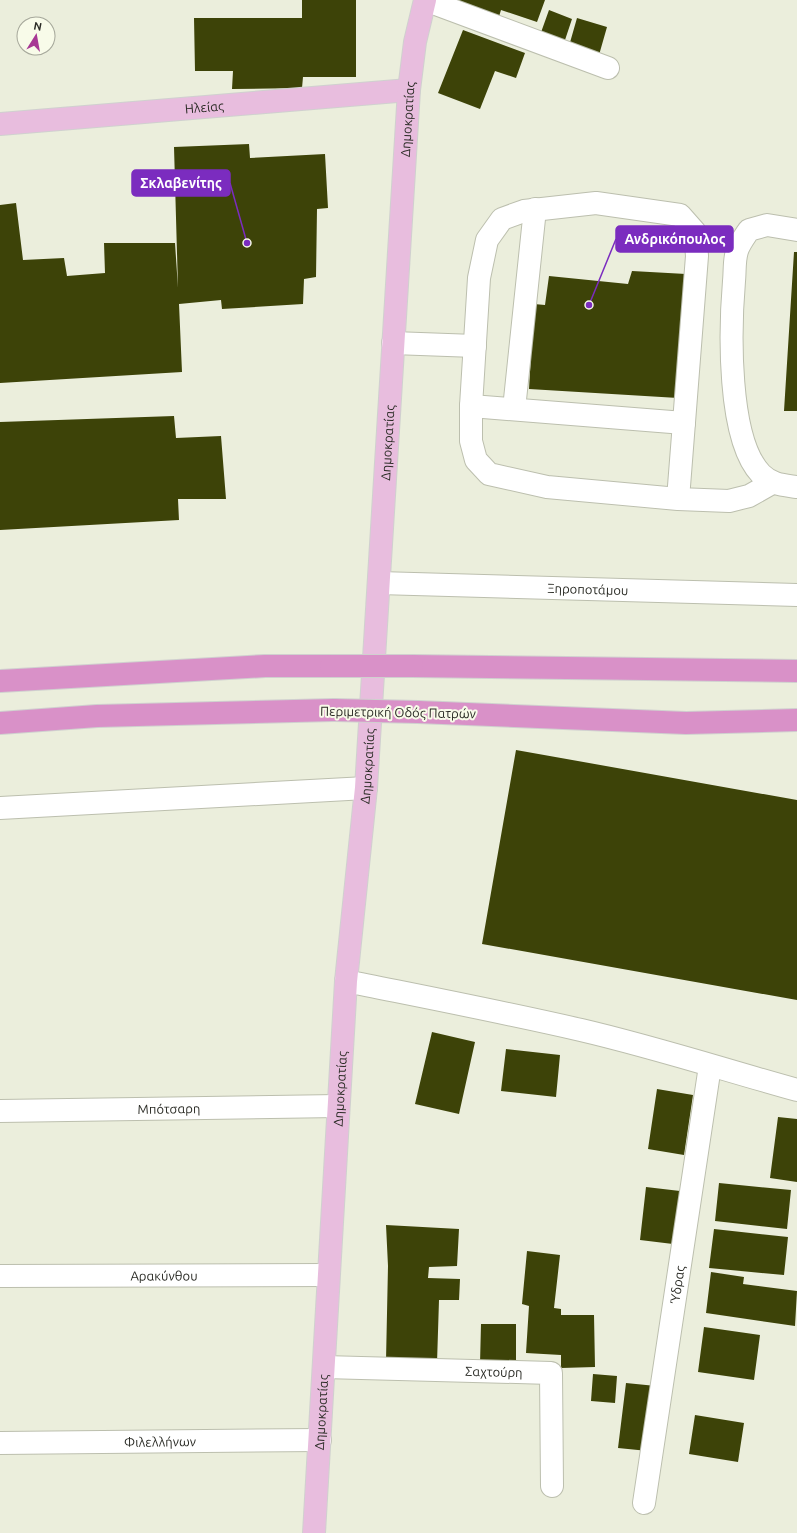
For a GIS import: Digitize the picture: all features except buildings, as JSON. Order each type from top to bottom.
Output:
[{"type":"highway","points":[[0,681],[265,666],[412,666],[797,671]]},
{"type":"highway","name":"Περιμετρική Οδός Πατρών","points":[[0,722],[104,715],[334,710],[686,723],[797,720]]},
{"type":"main road","name":"Δημοκρατίας","points":[[314,1533],[346,981],[366,788],[409,90],[415,42],[425,0]]},
{"type":"main road","name":"Ηλείας","points":[[0,124],[409,90]]},
{"type":"street","points":[[425,0],[608,68]]},
{"type":"street","points":[[678,499],[697,256],[695,232],[680,215],[596,203],[524,210],[502,219],[487,240],[479,278],[471,406],[471,441],[476,460],[489,474],[548,487],[678,499],[729,501],[749,496],[772,483]]},
{"type":"street","points":[[514,409],[535,209]]},
{"type":"street","points":[[797,230],[767,225],[749,230],[737,250],[732,313],[733,386],[742,432],[750,459],[761,474],[772,483],[797,487]]},
{"type":"street","points":[[393,343],[475,346]]},
{"type":"street","points":[[471,406],[684,423]]},
{"type":"street","name":"Ξηροποτάμου","points":[[379,583],[797,595]]},
{"type":"street","points":[[0,808],[366,788]]},
{"type":"street","points":[[346,981],[524,1017],[634,1043],[797,1090]]},
{"type":"street","name":"Ύδρας","points":[[644,1503],[710,1066]]},
{"type":"street","name":"Μπότσαρη","points":[[0,1110],[338,1106]]},
{"type":"street","name":"Αρακύνθου","points":[[0,1276],[328,1275]]},
{"type":"street","name":"Σαχτούρη","points":[[324,1367],[551,1373],[552,1486]]},
{"type":"street","name":"Φιλελλήνων","points":[[0,1443],[320,1440]]},
{"type":"place","name":"Σκλαβενίτης","points":[[247,243]]},
{"type":"place","name":"Ανδρικόπουλος","points":[[589,305]]}]
